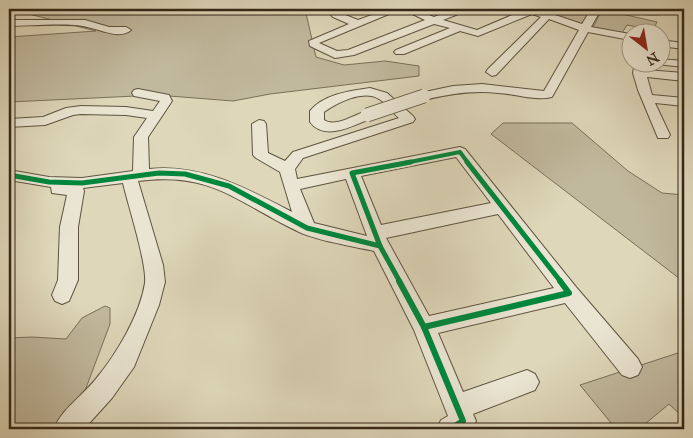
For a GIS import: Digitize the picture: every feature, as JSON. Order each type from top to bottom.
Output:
[{"type":"street","points":[[343,9],[336,15],[359,24]]},
{"type":"street","points":[[396,9],[314,41],[314,44],[335,55],[350,53],[463,9]]},
{"type":"street","points":[[406,9],[436,21],[478,33],[530,10],[586,29],[620,35]]},
{"type":"street","points":[[287,169],[298,155],[408,119],[382,96],[370,92],[348,95],[328,103],[317,111],[317,122],[325,128],[367,115],[424,96],[446,90],[484,88],[548,94],[596,12],[593,9]]},
{"type":"street","points":[[492,72],[547,16]]},
{"type":"street","points":[[9,23],[85,23],[109,30],[126,30]]},
{"type":"street","points":[[400,52],[461,27]]},
{"type":"street","points":[[670,44],[684,46]]},
{"type":"street","points":[[670,63],[684,64]]},
{"type":"street","points":[[641,72],[647,98],[664,135]]},
{"type":"street","points":[[660,72],[684,77]]},
{"type":"street","points":[[67,429],[103,390],[126,359],[149,305],[154,282],[153,265],[135,175],[141,137],[165,104],[164,98],[138,93]]},
{"type":"street","points":[[647,98],[684,102]]},
{"type":"street","points":[[9,123],[45,120],[81,110],[126,112],[156,116]]},
{"type":"street","points":[[259,124],[261,155],[287,169],[291,186],[307,228]]},
{"type":"street","points":[[291,186],[460,152],[569,293],[630,367]]},
{"type":"street","points":[[352,173],[378,239],[424,327],[454,418],[528,382]]},
{"type":"street","points":[[9,175],[49,182],[82,183],[135,175],[185,174],[229,186],[307,228],[378,239],[502,206]]},
{"type":"street","points":[[32,179],[36,187],[76,191],[69,227],[68,280],[62,295]]},
{"type":"street","points":[[424,327],[569,293]]},
{"type":"shaded area","points":[[9,9],[305,9],[316,57],[344,65],[385,61],[419,66],[419,76],[270,94],[233,101],[157,95],[9,102],[9,37],[96,31]]},
{"type":"shaded area","points":[[534,9],[588,9],[591,12],[584,25]]},
{"type":"shaded area","points":[[599,9],[684,9],[684,11],[656,15],[609,11],[657,22],[620,22],[620,33],[598,30],[593,27],[602,10]]},
{"type":"shaded area","points":[[503,123],[572,123],[628,171],[662,193],[684,195],[684,282],[491,134]]},
{"type":"shaded area","points":[[105,306],[110,308],[110,324],[80,404],[57,429],[9,429],[9,338],[66,339],[82,318]]},
{"type":"shaded area","points":[[684,351],[684,418],[669,404],[639,429],[616,429],[580,385]]},
{"type":"cycle path","points":[[424,327],[569,293],[460,152],[352,173],[380,246],[424,327],[463,421],[450,429]]},
{"type":"cycle path","points":[[9,175],[49,182],[82,183],[159,173],[185,174],[229,186],[307,228],[380,246]]}]
